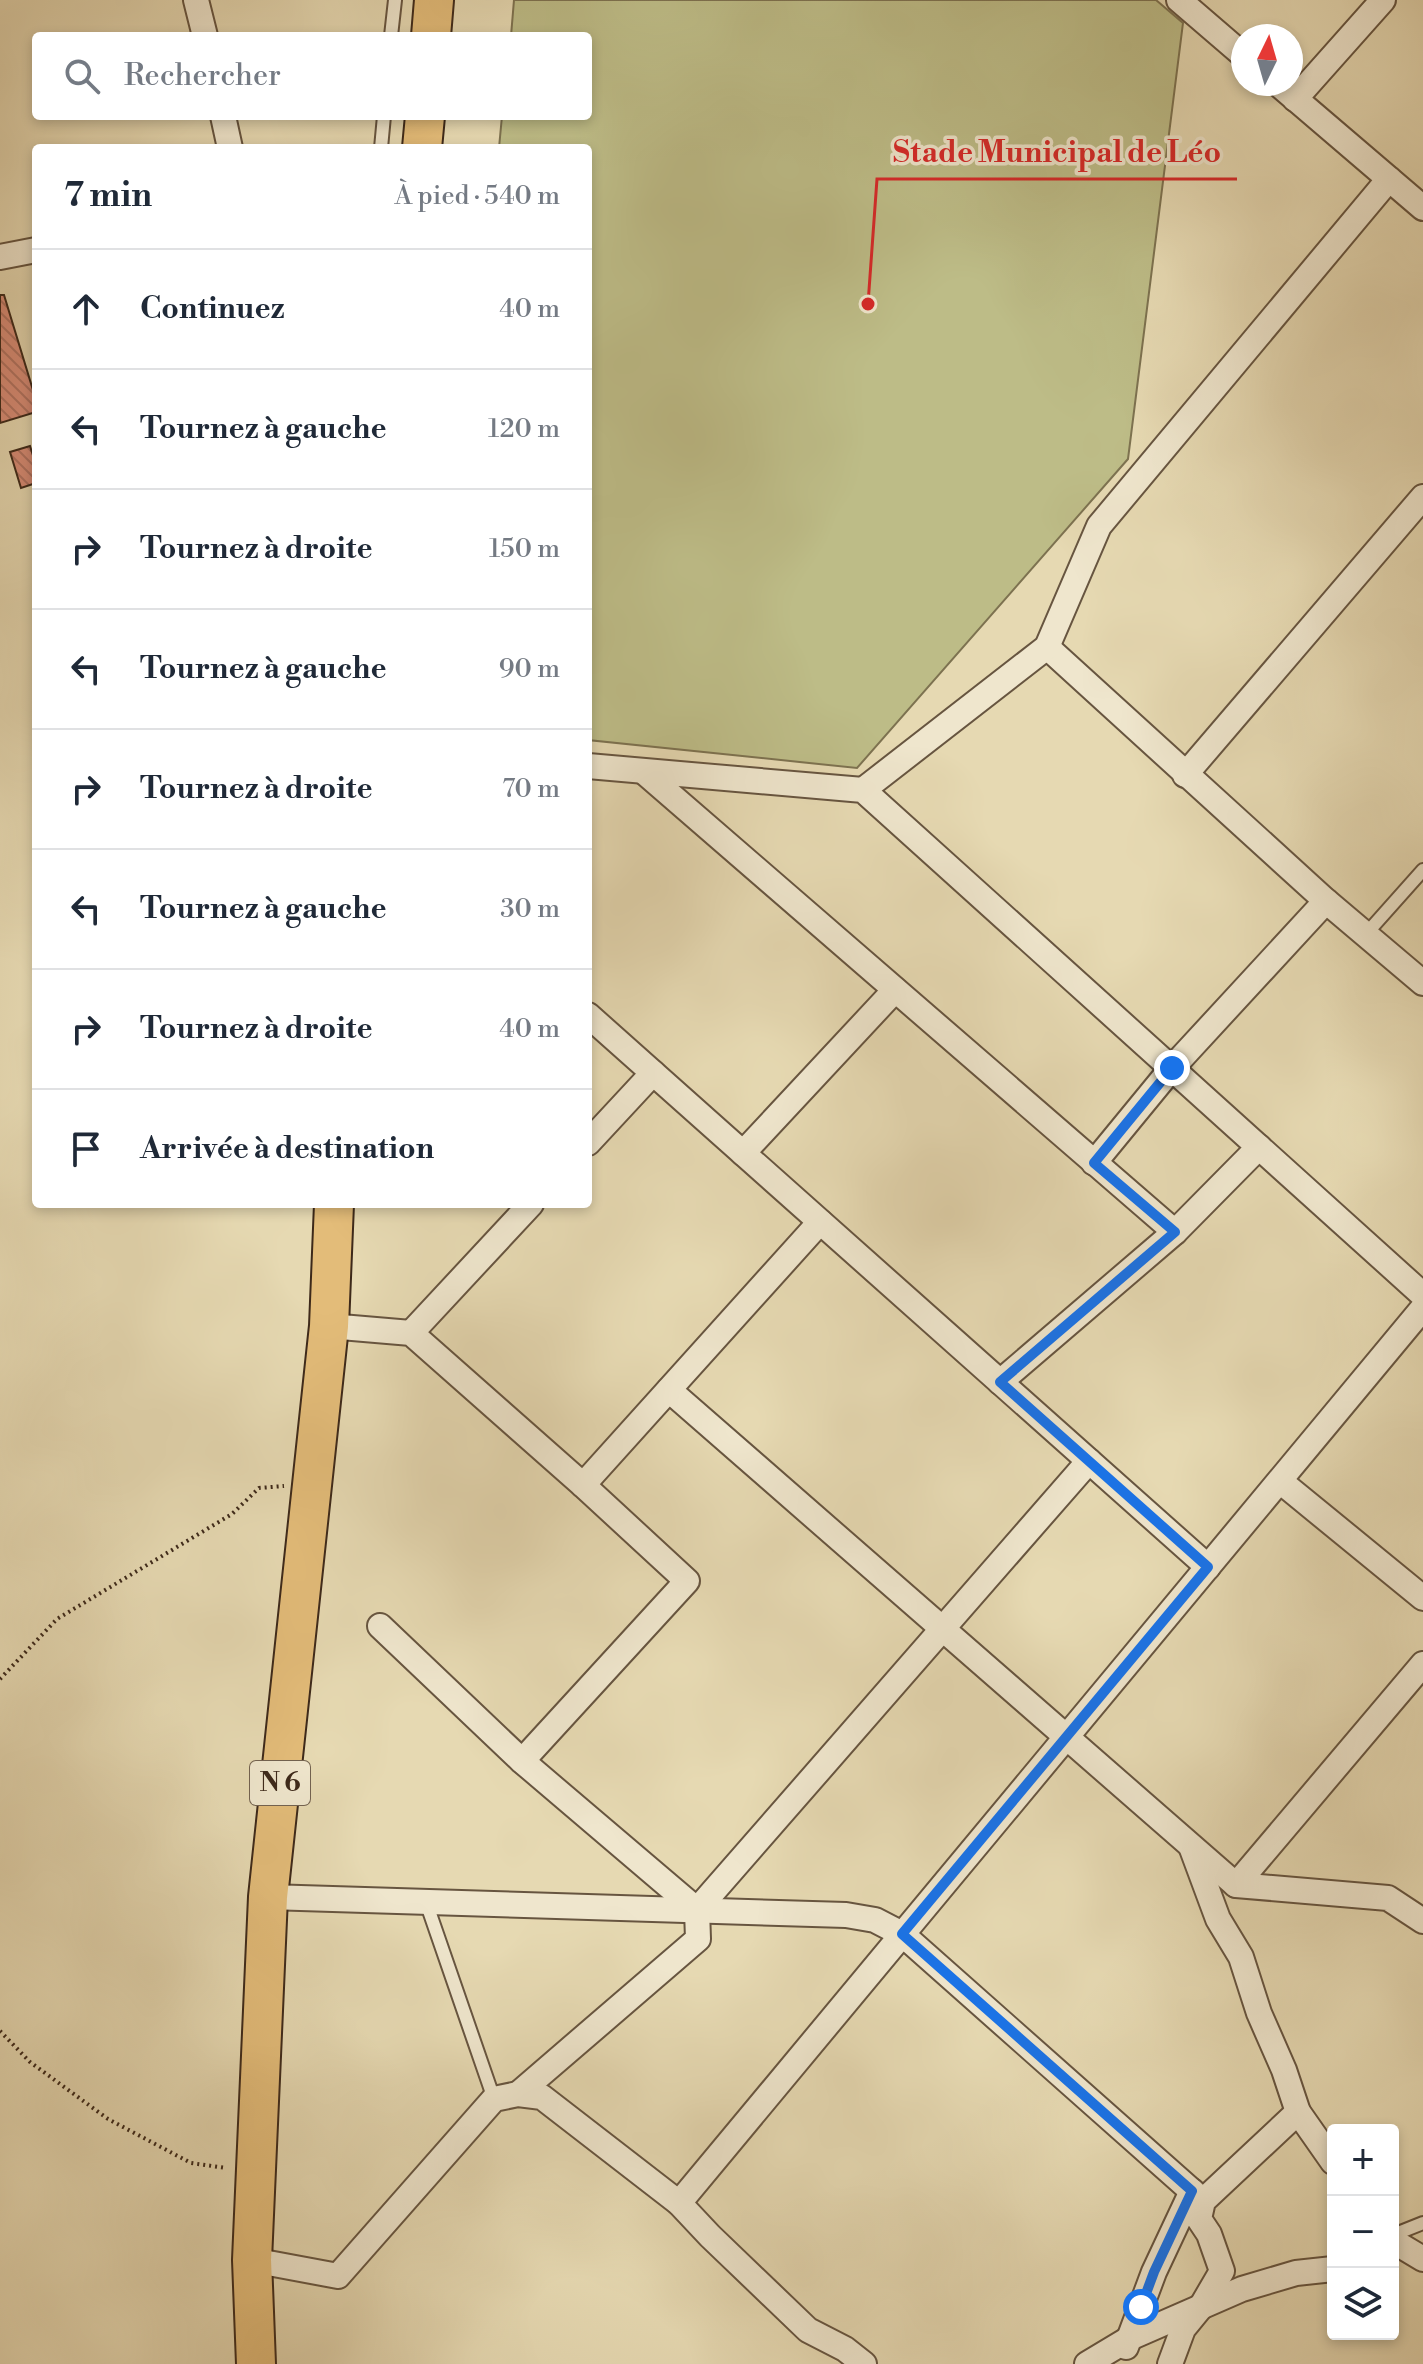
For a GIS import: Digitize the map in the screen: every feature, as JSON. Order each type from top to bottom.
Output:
[{"type":"main road","points":[[431,32],[434,0]]},
{"type":"main road","points":[[422,144],[425,120]]},
{"type":"main road","name":"N 6","points":[[256,2364],[252,2260],[268,1897],[329,1326],[334,1208]]},
{"type":"street","points":[[196,0],[204,32]]},
{"type":"street","points":[[1179,0],[1231,45]]},
{"type":"street","points":[[1303,76],[1383,0]]},
{"type":"street","points":[[1291,96],[1423,208]]},
{"type":"street","points":[[224,120],[229,144]]},
{"type":"street","points":[[863,790],[1047,647],[1099,526],[1389,179]]},
{"type":"street","points":[[0,257],[32,251]]},
{"type":"street","points":[[1185,775],[1422,501]]},
{"type":"street","points":[[1047,647],[1185,775],[1423,983]]},
{"type":"street","points":[[592,766],[863,790],[1423,1295]]},
{"type":"street","points":[[644,772],[1175,1232]]},
{"type":"street","points":[[1094,1163],[1172,1068],[1326,901]]},
{"type":"street","points":[[743,1153],[895,990]]},
{"type":"street","points":[[592,1019],[1208,1567]]},
{"type":"street","points":[[592,1139],[653,1073]]},
{"type":"street","points":[[1000,1382],[1175,1232],[1259,1147]]},
{"type":"street","points":[[411,1333],[527,1208]]},
{"type":"street","points":[[583,1485],[820,1222]]},
{"type":"street","points":[[679,2203],[1423,1308]]},
{"type":"street","points":[[329,1326],[411,1333],[687,1581],[522,1761]]},
{"type":"street","points":[[669,1390],[1236,1885],[1388,1898],[1423,1921]]},
{"type":"street","points":[[518,2094],[698,1939],[697,1910],[1089,1461]]},
{"type":"street","points":[[1280,1481],[1423,1598]]},
{"type":"street","points":[[380,1626],[522,1761],[697,1910]]},
{"type":"street","points":[[1236,1885],[1423,1664]]},
{"type":"street","points":[[1190,1844],[1218,1919],[1241,1957],[1259,2013],[1298,2112],[1327,2153]]},
{"type":"street","points":[[268,1897],[846,1915],[875,1920],[902,1934],[1198,2196],[1199,2219],[1209,2234],[1222,2271],[1201,2307],[1183,2329],[1170,2364]]},
{"type":"street","points":[[252,2260],[338,2276],[494,2099],[518,2094],[542,2097],[679,2203],[808,2330],[845,2349],[864,2364]]},
{"type":"street","points":[[1117,2364],[1132,2337],[1154,2272],[1198,2196],[1298,2112]]},
{"type":"street","points":[[1399,2245],[1423,2259]]},
{"type":"street","points":[[1087,2364],[1132,2337],[1242,2289],[1296,2273],[1327,2270]]},
{"type":"lane","points":[[391,32],[395,0]]},
{"type":"lane","points":[[381,144],[384,120]]},
{"type":"lane","points":[[1366,934],[1423,870]]},
{"type":"lane","points":[[426,1902],[494,2099]]},
{"type":"lane","points":[[1399,2233],[1423,2223]]},
{"type":"path","points":[[0,1679],[57,1619],[232,1514],[259,1488],[312,1484]]},
{"type":"path","points":[[0,2031],[30,2062],[108,2119],[191,2163],[255,2172]]},
{"type":"shaded area","points":[[514,0],[1156,0],[1183,23],[1128,459],[857,768],[592,740],[592,144],[499,144],[502,120],[592,120],[592,32],[511,32]]},
{"type":"building","points":[[0,295],[4,295],[32,387],[32,413],[0,423]]},
{"type":"building","points":[[30,446],[32,484],[21,488],[10,452]]},
{"type":"place","name":"Stade Municipal de Léo","points":[[868,304]]},
{"type":"route","points":[[1141,2307],[1192,2191],[902,1934],[1208,1567],[1000,1382],[1175,1232],[1094,1163],[1172,1068]]}]
